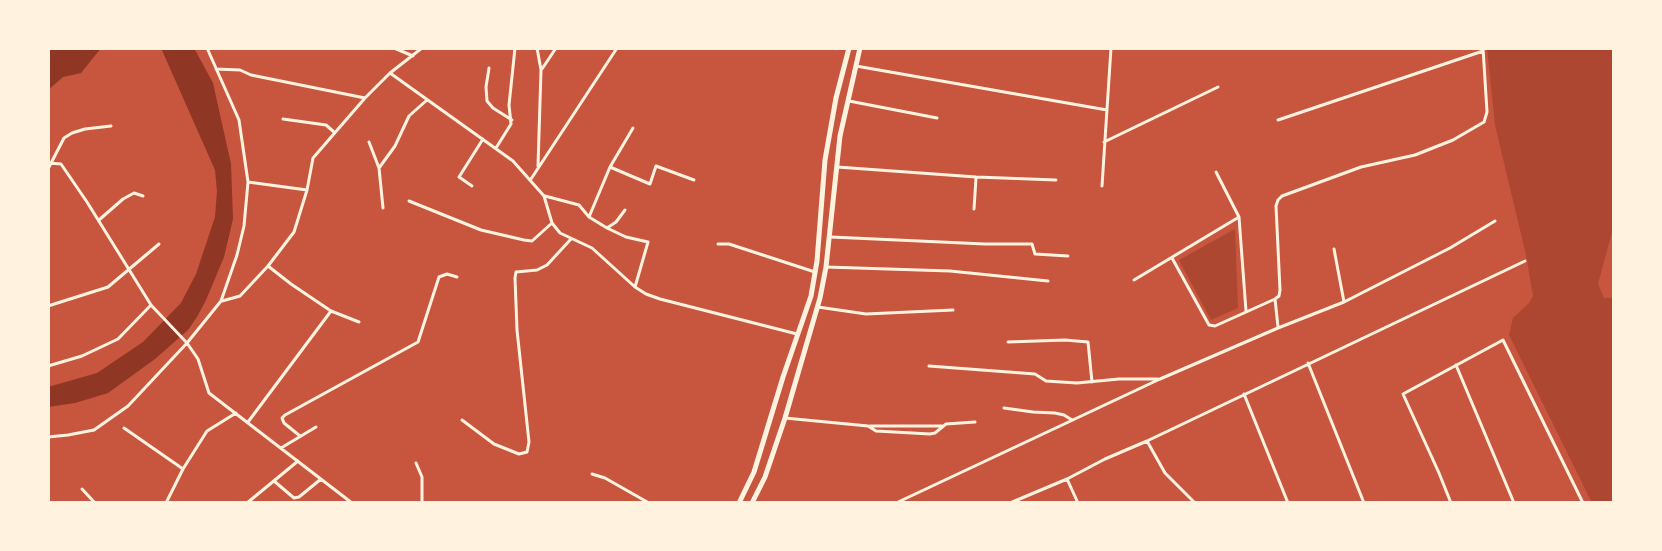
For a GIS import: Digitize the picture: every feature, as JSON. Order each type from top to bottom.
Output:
[{"type":"main road","points":[[739,503],[753,472],[811,296],[825,160],[836,98],[849,48]]},
{"type":"main road","points":[[752,503],[765,477],[785,418],[818,307],[826,267],[847,101],[860,48]]},
{"type":"street","points":[[48,437],[94,430],[128,406],[187,343],[221,301],[237,255],[244,226],[248,182],[238,120],[207,48]]},
{"type":"street","points":[[393,48],[413,56]]},
{"type":"street","points":[[221,301],[240,296],[268,266],[294,232],[307,190],[313,158],[365,98],[422,48]]},
{"type":"street","points":[[496,148],[512,120],[509,105],[515,48]]},
{"type":"street","points":[[537,48],[541,70],[538,168]]},
{"type":"street","points":[[541,70],[556,48]]},
{"type":"street","points":[[531,179],[617,48]]},
{"type":"street","points":[[1102,186],[1111,48]]},
{"type":"street","points":[[1172,258],[1209,325],[1215,326],[1275,299],[1279,296],[1280,290],[1276,206],[1278,200],[1282,196],[1361,167],[1415,155],[1453,140],[1484,122],[1487,112],[1483,50],[1278,120]]},
{"type":"street","points":[[856,66],[1107,110]]},
{"type":"street","points":[[489,68],[486,87],[487,101],[493,108],[512,120]]},
{"type":"street","points":[[216,69],[240,70],[251,75],[365,98]]},
{"type":"street","points":[[390,74],[513,161],[544,196],[552,223],[560,233],[592,248],[635,287],[660,299],[797,334]]},
{"type":"street","points":[[1104,142],[1218,87]]},
{"type":"street","points":[[379,168],[395,146],[409,116],[427,100]]},
{"type":"street","points":[[847,101],[937,118]]},
{"type":"street","points":[[283,118],[326,125],[334,132]]},
{"type":"street","points":[[48,169],[64,138],[72,133],[111,126]]},
{"type":"street","points":[[589,216],[610,167],[633,128]]},
{"type":"street","points":[[472,186],[459,177],[483,139]]},
{"type":"street","points":[[369,142],[379,168],[383,208]]},
{"type":"street","points":[[50,163],[62,164],[151,305],[187,343],[198,359],[209,393],[352,503]]},
{"type":"street","points":[[610,167],[650,184],[656,166],[694,180]]},
{"type":"street","points":[[837,167],[1056,180]]},
{"type":"street","points":[[1216,172],[1239,217],[1246,312]]},
{"type":"street","points":[[974,209],[976,177]]},
{"type":"street","points":[[248,182],[307,190]]},
{"type":"street","points":[[99,220],[123,199],[134,193],[143,196]]},
{"type":"street","points":[[544,196],[579,205],[589,216],[607,228],[626,237],[648,242],[635,287]]},
{"type":"street","points":[[409,201],[481,230],[524,240],[532,241],[552,223]]},
{"type":"street","points":[[607,228],[616,222],[625,210]]},
{"type":"street","points":[[1134,280],[1239,217]]},
{"type":"street","points":[[896,503],[1160,379],[1344,302],[1450,248],[1495,221]]},
{"type":"street","points":[[830,237],[1032,244],[1035,254],[1068,256]]},
{"type":"street","points":[[462,420],[494,444],[519,454],[527,452],[529,442],[517,330],[516,272],[537,270],[547,265],[571,239]]},
{"type":"street","points":[[48,306],[108,287],[130,271],[159,244]]},
{"type":"street","points":[[718,244],[729,244],[815,272]]},
{"type":"street","points":[[1334,249],[1344,302]]},
{"type":"street","points":[[1010,503],[1067,479],[1525,261]]},
{"type":"street","points":[[268,266],[331,311],[359,322]]},
{"type":"street","points":[[826,267],[950,271],[1048,281]]},
{"type":"street","points":[[300,436],[284,423],[282,418],[418,342],[440,277],[447,274],[457,277]]},
{"type":"street","points":[[1275,299],[1278,328]]},
{"type":"street","points":[[48,366],[82,356],[118,339],[151,305]]},
{"type":"street","points":[[818,307],[866,314],[954,310]]},
{"type":"street","points":[[248,422],[331,311]]},
{"type":"street","points":[[1008,342],[1065,340],[1088,342],[1092,382]]},
{"type":"street","points":[[1451,503],[1403,394],[1503,340],[1583,503]]},
{"type":"street","points":[[1308,363],[1364,503]]},
{"type":"street","points":[[1456,365],[1514,503]]},
{"type":"street","points":[[928,366],[1035,374],[1046,381],[1077,383],[1160,379]]},
{"type":"street","points":[[1244,394],[1288,503]]},
{"type":"street","points":[[1005,408],[1055,413],[1072,420]]},
{"type":"street","points":[[166,503],[183,469],[207,431],[236,413]]},
{"type":"street","points":[[785,418],[868,426],[942,426],[975,422]]},
{"type":"street","points":[[868,426],[876,431],[930,434],[936,433],[942,426]]},
{"type":"street","points":[[281,448],[316,427]]},
{"type":"street","points":[[123,428],[183,469]]},
{"type":"street","points":[[1147,441],[1165,473],[1195,503]]},
{"type":"street","points":[[247,503],[298,461]]},
{"type":"street","points":[[416,463],[422,477],[422,503]]},
{"type":"street","points":[[592,474],[614,483],[649,503]]},
{"type":"street","points":[[274,481],[294,498],[299,497],[321,479]]},
{"type":"street","points":[[1067,479],[1078,503]]},
{"type":"street","points":[[82,489],[94,503]]},
{"type":"shaded area","points":[[48,48],[101,48],[81,73],[63,77],[48,90]]},
{"type":"shaded area","points":[[161,48],[194,48],[213,83],[231,164],[233,219],[224,257],[197,317],[188,330],[155,359],[108,393],[75,403],[48,407],[48,387],[97,373],[143,342],[181,303],[196,274],[215,217],[217,191],[215,170]]},
{"type":"shaded area","points":[[1487,48],[1614,48],[1614,225],[1598,284],[1604,298],[1614,298],[1614,503],[1592,503],[1509,335],[1513,318],[1533,296],[1526,255],[1495,125]]},
{"type":"shaded area","points":[[1235,229],[1238,308],[1211,320],[1179,260]]}]
